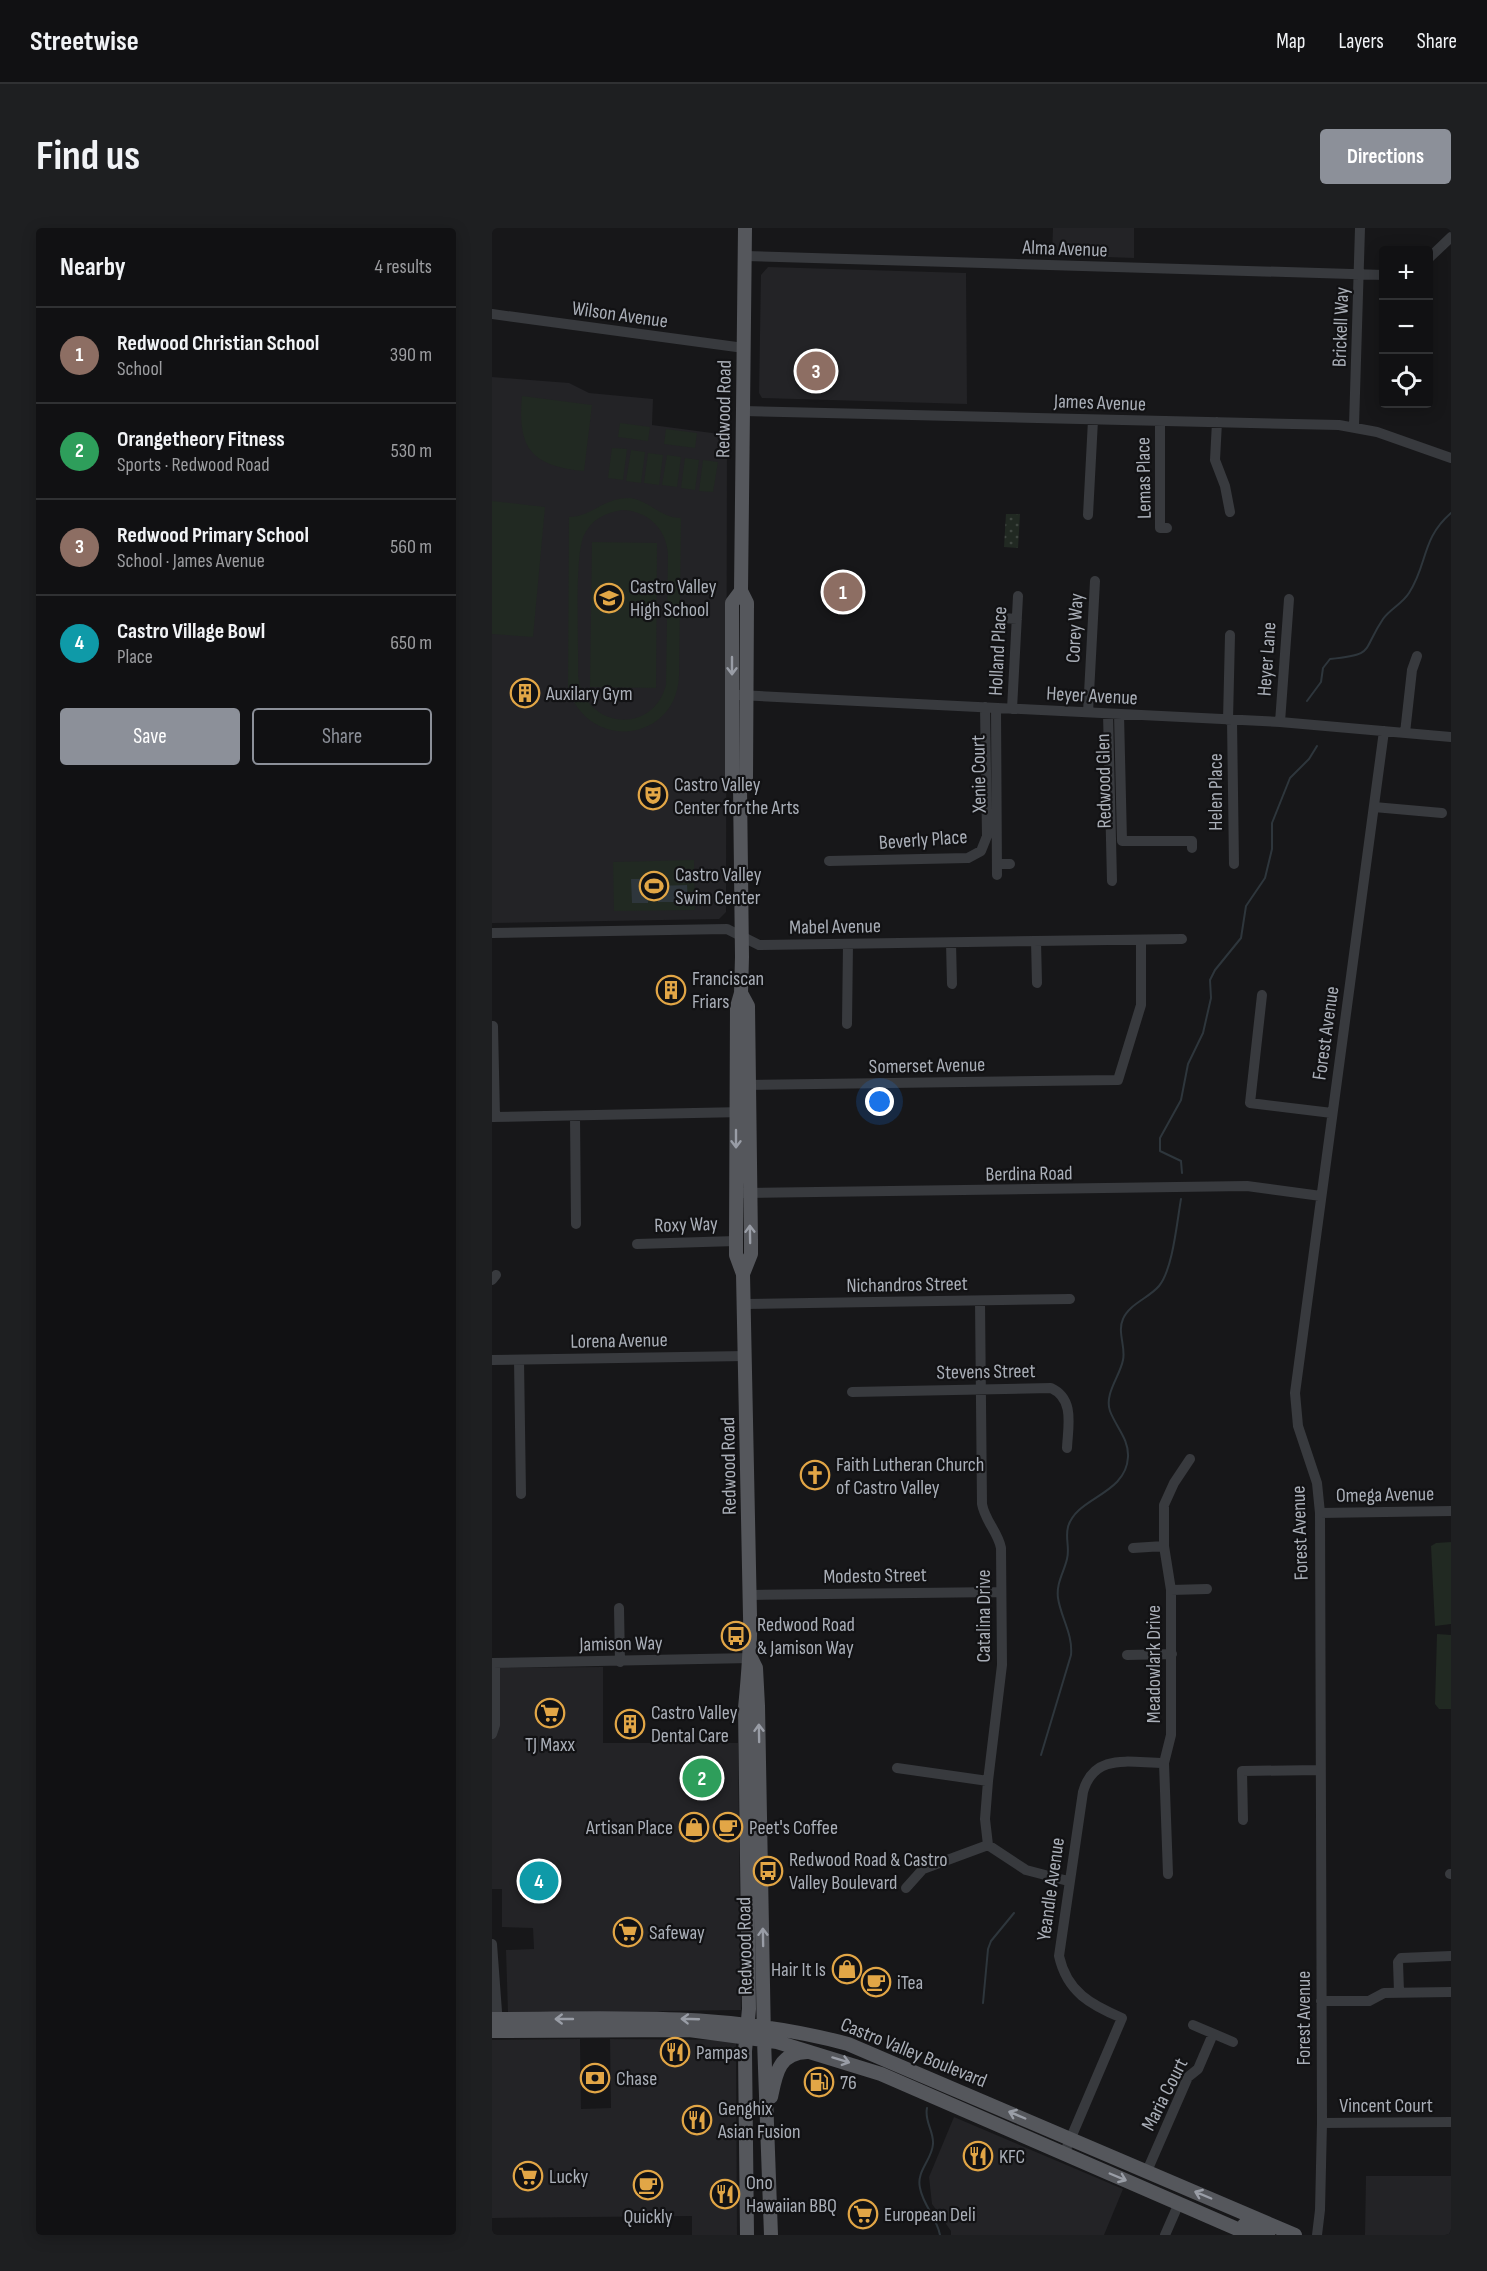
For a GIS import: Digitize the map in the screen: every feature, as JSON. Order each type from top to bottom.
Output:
[{"type":"main road","name":"Redwood Road","points":[[743,1274],[751,1254],[743,1193],[742,1112],[748,1006],[741,993],[740,787],[747,778],[747,603],[741,591],[745,228]]},
{"type":"main road","name":"Redwood Road","points":[[740,787],[732,779],[731,695],[732,603],[741,591]]},
{"type":"main road","name":"Redwood Road","points":[[743,1193],[736,1255],[743,1274],[751,1658],[747,1668],[744,1708],[747,2235]]},
{"type":"main road","name":"Redwood Road","points":[[751,1658],[756,1668],[758,1706],[764,2033],[771,2235]]},
{"type":"main road","name":"Castro Valley Boulevard","points":[[495,2025],[667,2030],[747,2029],[764,2033],[895,2080],[1251,2235]]},
{"type":"main road","name":"Castro Valley Boulevard","points":[[764,2033],[804,2032],[848,2044],[1295,2235]]},
{"type":"main road","points":[[767,2116],[777,2070],[783,2061],[797,2053],[815,2052]]},
{"type":"main road","points":[[895,2080],[900,2076],[928,2083],[936,2080]]},
{"type":"main road","points":[[919,2091],[941,2092],[953,2098],[958,2098],[965,2093]]},
{"type":"main road","points":[[746,2172],[759,2179],[762,2186],[763,2211],[770,2217]]},
{"type":"main road","points":[[1194,2210],[1215,2213],[1268,2235]]},
{"type":"street","name":"Brickell Way","points":[[1354,426],[1360,228]]},
{"type":"street","points":[[1433,254],[1451,237]]},
{"type":"street","name":"Alma Avenue","points":[[744,256],[1379,275]]},
{"type":"street","name":"Wilson Avenue","points":[[492,314],[744,348]]},
{"type":"street","name":"James Avenue","points":[[743,411],[1354,426],[1451,458]]},
{"type":"street","points":[[1088,515],[1093,420]]},
{"type":"street","name":"Lemas Place","points":[[1160,422],[1160,528],[1167,528]]},
{"type":"street","points":[[1217,422],[1215,460],[1226,486],[1230,512]]},
{"type":"street","name":"Corey Way","points":[[1088,712],[1095,581]]},
{"type":"street","name":"Holland Place","points":[[1012,709],[1018,596]]},
{"type":"street","name":"Heyer Lane","points":[[1280,722],[1289,599]]},
{"type":"street","points":[[1003,618],[1029,617]]},
{"type":"street","name":"Helen Place","points":[[1230,635],[1234,864]]},
{"type":"street","points":[[1405,732],[1412,670],[1417,656]]},
{"type":"street","name":"Heyer Avenue","points":[[731,695],[1280,722],[1451,737]]},
{"type":"street","name":"Beverly Place","points":[[829,861],[968,858],[981,851],[987,836],[991,707]]},
{"type":"street","name":"Xenie Court","points":[[991,707],[997,870],[1011,864]]},
{"type":"street","points":[[1112,881],[1113,714]]},
{"type":"street","name":"Redwood Glen","points":[[1113,714],[1122,841],[1192,841],[1192,848]]},
{"type":"street","name":"Forest Avenue","points":[[1317,2235],[1320,2210],[1322,2123],[1320,1513],[1317,1483],[1298,1426],[1295,1393],[1384,731]]},
{"type":"street","points":[[1374,807],[1442,813]]},
{"type":"street","name":"Mabel Avenue","points":[[492,933],[727,929],[759,945],[1182,939]]},
{"type":"street","name":"Somerset Avenue","points":[[742,1085],[1118,1080],[1141,1005],[1141,940]]},
{"type":"street","points":[[1036,941],[1037,983]]},
{"type":"street","points":[[951,943],[952,984]]},
{"type":"street","points":[[847,1024],[848,944]]},
{"type":"street","points":[[1262,995],[1250,1103],[1332,1113]]},
{"type":"street","points":[[493,1026],[493,1117],[742,1112]]},
{"type":"street","points":[[575,1116],[576,1224]]},
{"type":"street","name":"Berdina Road","points":[[743,1193],[1248,1186],[1321,1196]]},
{"type":"street","name":"Roxy Way","points":[[637,1244],[736,1241]]},
{"type":"street","name":"Nichandros Street","points":[[744,1304],[1070,1299]]},
{"type":"street","name":"Catalina Drive","points":[[980,1301],[982,1504],[984,1515],[999,1537],[1001,1592],[1002,1665],[985,1819],[988,1845]]},
{"type":"street","name":"Lorena Avenue","points":[[492,1360],[746,1356]]},
{"type":"street","points":[[519,1360],[521,1494]]},
{"type":"street","name":"Stevens Street","points":[[852,1392],[1051,1388],[1061,1393],[1067,1401],[1067,1448]]},
{"type":"street","name":"Meadowlark Drive","points":[[1168,1874],[1164,1763],[1171,1735],[1172,1654],[1171,1590],[1164,1546],[1164,1505],[1174,1483],[1190,1459]]},
{"type":"street","name":"Omega Avenue","points":[[1320,1513],[1451,1511]]},
{"type":"street","points":[[1133,1548],[1164,1546]]},
{"type":"street","points":[[1171,1590],[1207,1589]]},
{"type":"street","name":"Modesto Street","points":[[750,1595],[1001,1592]]},
{"type":"street","points":[[619,1608],[620,1662]]},
{"type":"street","points":[[1126,1655],[1172,1654]]},
{"type":"street","name":"Jamison Way","points":[[493,1663],[751,1658]]},
{"type":"street","points":[[492,1734],[495,1725],[493,1663]]},
{"type":"street","name":"Yeandle Avenue","points":[[1064,2154],[1122,2018],[1092,2006],[1081,1997],[1062,1969],[1059,1943],[1083,1792],[1091,1772],[1101,1765],[1164,1763]]},
{"type":"street","points":[[897,1768],[988,1781]]},
{"type":"street","points":[[1244,1820],[1242,1770],[1320,1770]]},
{"type":"street","points":[[906,1888],[922,1869],[988,1845],[1026,1870],[1068,1881]]},
{"type":"street","points":[[492,1944],[495,2025]]},
{"type":"street","points":[[1399,1992],[1398,1962],[1401,1958],[1451,1956]]},
{"type":"street","points":[[1321,2001],[1369,2001],[1384,1993],[1451,1992]]},
{"type":"street","points":[[1193,2025],[1233,2042]]},
{"type":"street","name":"Maria Court","points":[[1147,2171],[1188,2077],[1198,2069],[1213,2034]]},
{"type":"street","name":"Vincent Court","points":[[1322,2123],[1451,2122]]},
{"type":"street","points":[[1165,2235],[1179,2203]]},
{"type":"shaded area","points":[[1053,228],[1134,228],[1134,258],[1052,255]]},
{"type":"shaded area","points":[[768,267],[966,273],[967,404],[762,398],[759,393],[761,275]]},
{"type":"shaded area","name":"Castro Valley High School","points":[[492,377],[569,383],[589,393],[653,399],[652,425],[727,435],[726,912],[719,919],[492,923]]},
{"type":"shaded area","points":[[522,396],[592,405],[584,471],[552,465],[532,452],[522,429]]},
{"type":"shaded area","points":[[620,423],[650,427],[648,441],[618,437]]},
{"type":"shaded area","points":[[666,429],[697,433],[695,448],[664,444]]},
{"type":"shaded area","points":[[612,448],[627,449],[623,480],[608,478]]},
{"type":"shaded area","points":[[631,450],[645,452],[641,483],[626,481]]},
{"type":"shaded area","points":[[648,453],[663,455],[659,485],[644,483]]},
{"type":"shaded area","points":[[667,455],[681,457],[677,487],[662,485]]},
{"type":"shaded area","points":[[685,458],[699,460],[695,490],[681,488]]},
{"type":"shaded area","points":[[703,460],[718,462],[713,492],[699,491]]},
{"type":"shaded area","points":[[630,498],[644,502],[667,515],[681,518],[679,676],[674,698],[663,715],[648,726],[630,731],[611,730],[593,723],[578,709],[568,688],[569,517],[584,514],[620,499]],"holes":[[[622,510],[631,511],[654,523],[664,536],[667,545],[666,685],[658,702],[647,713],[633,719],[619,719],[604,715],[592,706],[583,693],[578,675],[579,562],[584,535],[591,525],[610,513]]]},
{"type":"shaded area","points":[[492,501],[545,507],[533,637],[492,634]]},
{"type":"shaded area","points":[[1006,514],[1020,514],[1018,548],[1004,547]]},
{"type":"shaded area","points":[[592,542],[657,543],[656,688],[590,687]]},
{"type":"shaded area","name":"Castro Valley Swim Center","points":[[694,860],[695,910],[614,911],[613,862]]},
{"type":"shaded area","points":[[631,879],[648,879],[648,903],[632,903]]},
{"type":"shaded area","points":[[687,885],[688,902],[658,902],[657,886]]},
{"type":"shaded area","points":[[1451,1542],[1451,1624],[1435,1626],[1431,1546],[1436,1543]]},
{"type":"shaded area","points":[[1437,1634],[1451,1635],[1451,1709],[1439,1709],[1435,1704]]},
{"type":"shaded area","points":[[603,1667],[603,1743],[738,1743],[741,2010],[508,2013],[506,1950],[534,1949],[533,1928],[502,1927],[502,1889],[492,1889],[492,1668]]},
{"type":"shaded area","points":[[580,2039],[581,2109],[611,2108],[610,2039],[736,2040],[737,2235],[692,2235],[692,2216],[492,2218],[492,2040]]},
{"type":"shaded area","points":[[954,2117],[1123,2189],[1104,2235],[951,2235],[951,2231],[932,2204],[929,2177]]},
{"type":"shaded area","points":[[1366,2176],[1451,2176],[1451,2235],[1365,2235]]},
{"type":"waterway","points":[[1307,701],[1321,682],[1323,668],[1330,659],[1355,655],[1365,650],[1383,619],[1406,597],[1415,582],[1434,532],[1451,513]]},
{"type":"waterway","points":[[1182,1173],[1181,1161],[1160,1151],[1160,1138],[1181,1100],[1188,1064],[1203,1033],[1211,998],[1210,980],[1215,970],[1241,938],[1246,906],[1265,878],[1272,849],[1272,823],[1290,778],[1309,759],[1317,746]]},
{"type":"waterway","points":[[1041,1755],[1071,1655],[1069,1633],[1058,1598],[1059,1582],[1068,1555],[1068,1527],[1080,1509],[1110,1488],[1125,1470],[1128,1451],[1109,1405],[1109,1398],[1123,1360],[1121,1324],[1130,1309],[1155,1290],[1164,1278],[1171,1257],[1181,1199]]},
{"type":"waterway","points":[[983,2003],[988,1949],[991,1941],[1014,1913]]},
{"type":"waterway","points":[[927,2108],[926,2113],[933,2144],[919,2182],[940,2235]]},
{"type":"place","name":"Redwood Primary School","points":[[816,371]]},
{"type":"place","name":"Redwood Christian School","points":[[843,592]]},
{"type":"place","name":"Castro Valley High School","points":[[609,598]]},
{"type":"place","name":"Auxilary Gym","points":[[525,693]]},
{"type":"place","name":"Castro Valley Center for the Arts","points":[[653,795]]},
{"type":"place","name":"Castro Valley Swim Center","points":[[654,886]]},
{"type":"place","name":"Franciscan Friars","points":[[671,990]]},
{"type":"place","name":"Faith Lutheran Church of Castro Valley","points":[[815,1475]]},
{"type":"place","name":"Redwood Road & Jamison Way","points":[[736,1636]]},
{"type":"place","name":"TJ Maxx","points":[[550,1713]]},
{"type":"place","name":"Castro Valley Dental Care","points":[[630,1724]]},
{"type":"place","name":"Orangetheory Fitness","points":[[702,1778]]},
{"type":"place","name":"Artisan Place","points":[[694,1827]]},
{"type":"place","name":"Peet's Coffee","points":[[728,1827]]},
{"type":"place","name":"Redwood Road & Castro Valley Boulevard","points":[[768,1871]]},
{"type":"place","name":"Castro Village Bowl","points":[[539,1881]]},
{"type":"place","name":"Safeway","points":[[628,1932]]},
{"type":"place","name":"Hair It Is","points":[[847,1969]]},
{"type":"place","name":"iTea","points":[[876,1982]]},
{"type":"place","name":"Pampas","points":[[675,2052]]},
{"type":"place","name":"Chase","points":[[595,2078]]},
{"type":"place","name":"76","points":[[819,2082]]},
{"type":"place","name":"Genghix Asian Fusion","points":[[697,2120]]},
{"type":"place","name":"KFC","points":[[978,2156]]},
{"type":"place","name":"Lucky","points":[[528,2176]]},
{"type":"place","name":"Quickly","points":[[648,2185]]},
{"type":"place","name":"Ono Hawaiian BBQ","points":[[725,2194]]},
{"type":"place","name":"European Deli","points":[[863,2214]]}]
